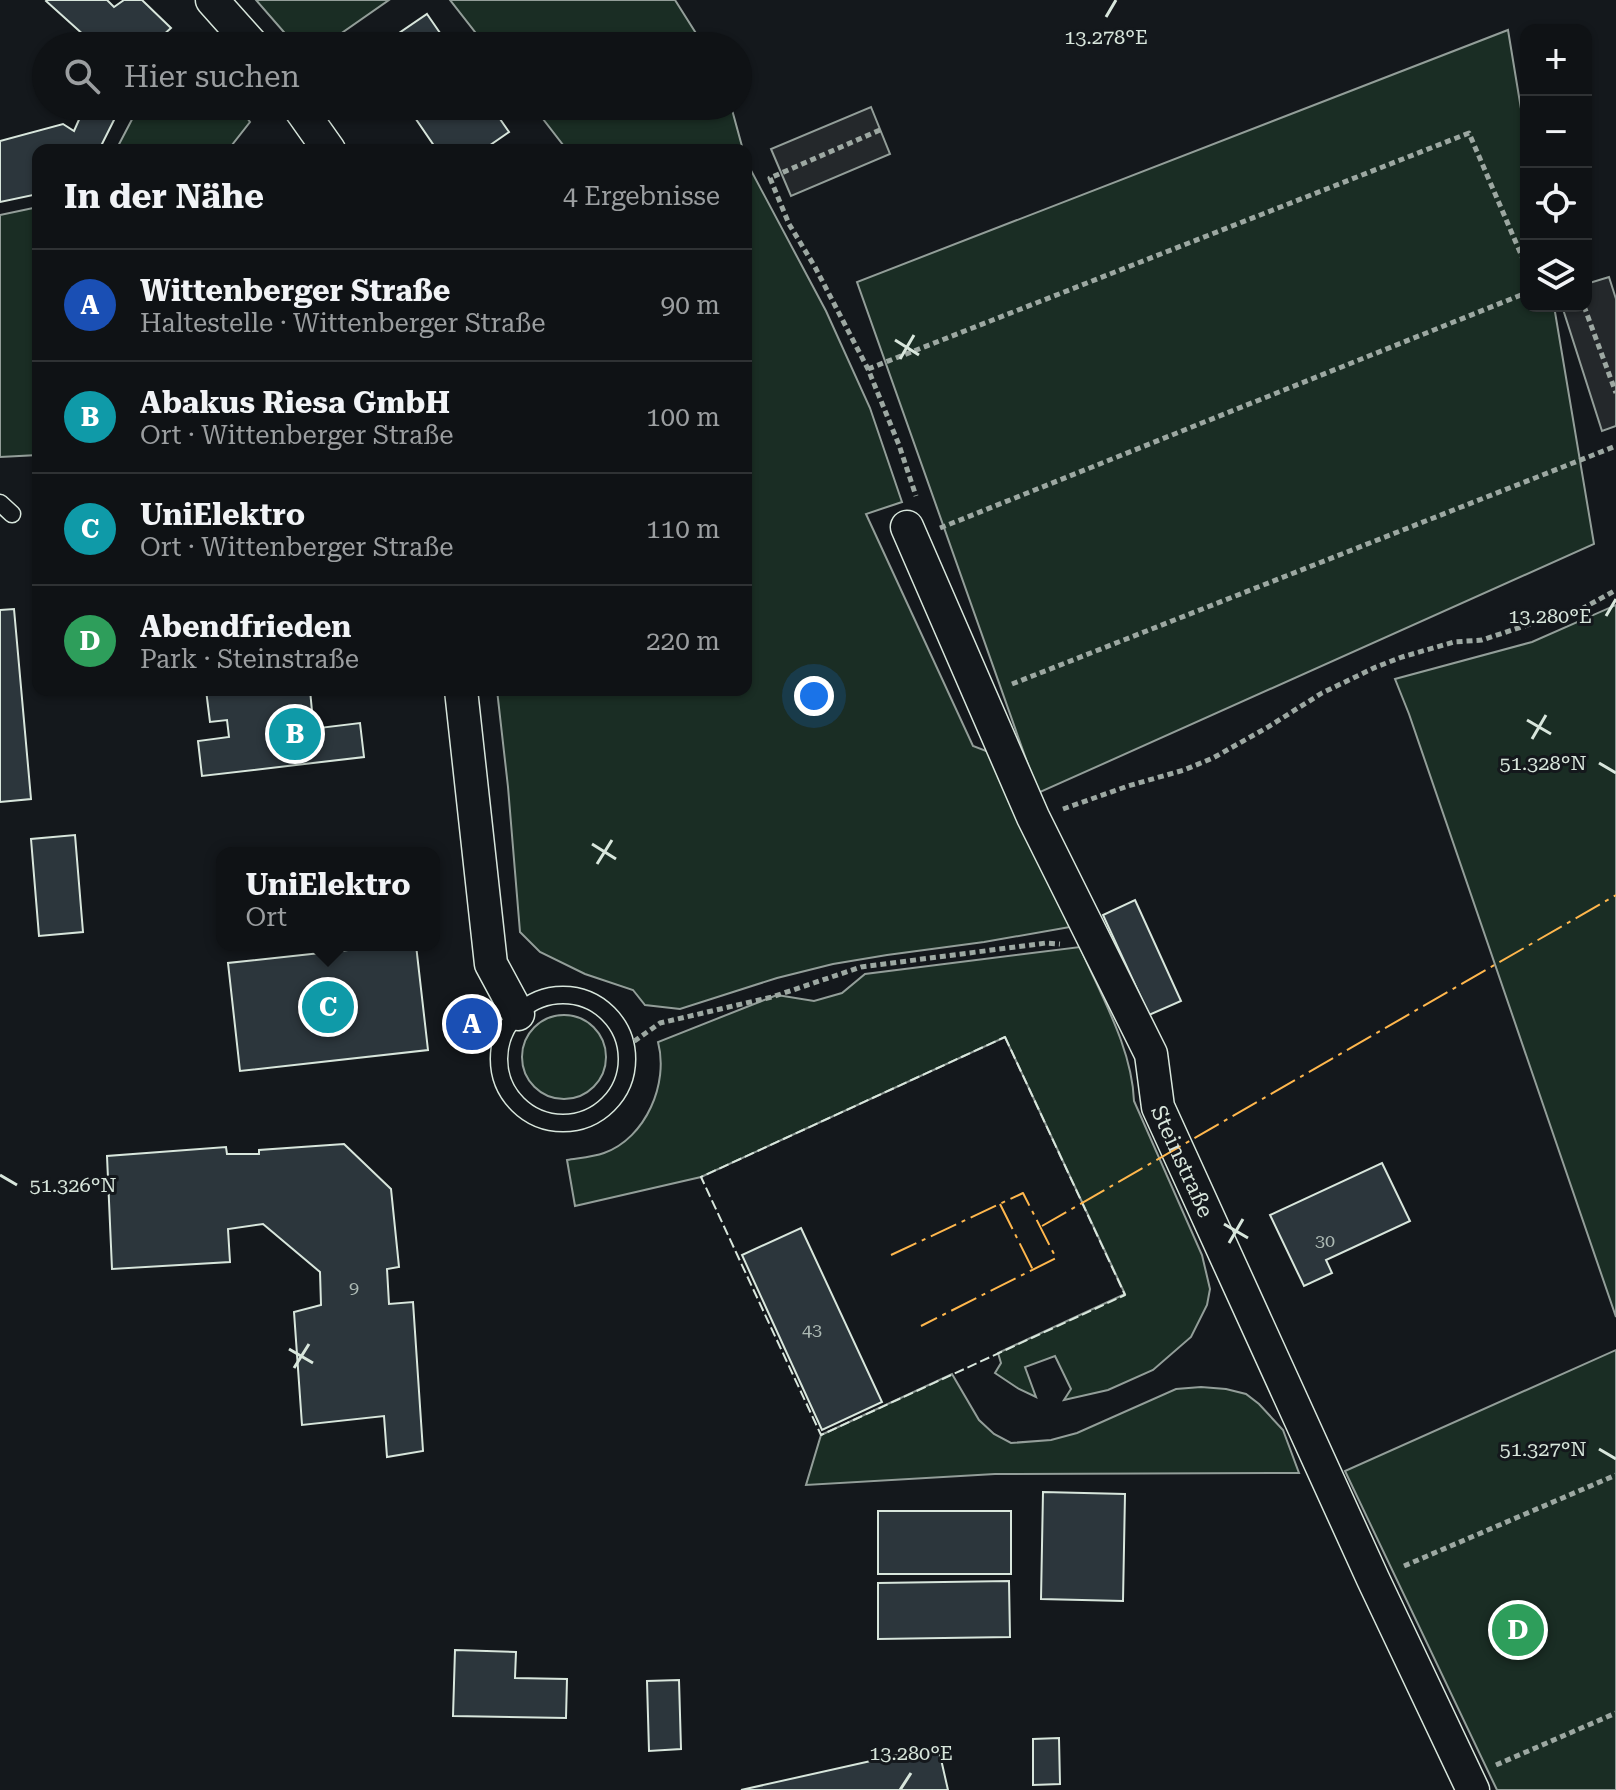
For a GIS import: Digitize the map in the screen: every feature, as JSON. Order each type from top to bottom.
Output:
[{"type":"street","points":[[212,0],[242,32]]},
{"type":"street","points":[[308,120],[325,144]]},
{"type":"street","name":"Steinstraße","points":[[910,533],[1033,817],[1151,1054],[1158,1107],[1470,1784]]},
{"type":"street","points":[[462,696],[491,964],[518,1014]]},
{"type":"lane","points":[[565,995],[598,1005],[621,1031],[626,1047],[627,1065],[615,1097],[587,1119],[570,1123],[536,1117],[521,1108],[502,1079],[499,1061],[507,1028],[531,1003],[547,997],[565,995]]},
{"type":"path","points":[[880,130],[770,178],[789,224],[868,369],[899,445],[918,505],[910,533]]},
{"type":"path","points":[[868,369],[1469,133],[1520,252]]},
{"type":"path","points":[[910,533],[1520,295]]},
{"type":"path","points":[[1586,312],[1616,393]]},
{"type":"path","points":[[981,696],[1616,446]]},
{"type":"path","points":[[1033,817],[1213,758],[1322,693],[1389,662],[1454,642],[1482,640],[1578,611],[1616,590]]},
{"type":"path","points":[[626,1047],[660,1023],[772,997],[861,967],[1046,943],[1096,946]]},
{"type":"path","points":[[1373,1579],[1616,1475]]},
{"type":"path","points":[[1470,1784],[1616,1713]]},
{"type":"green space","points":[[256,0],[389,0],[343,32],[284,32]]},
{"type":"green space","points":[[450,0],[675,0],[695,32],[475,32]]},
{"type":"green space","points":[[1508,30],[1520,103],[1520,312],[1555,312],[1594,544],[1038,793],[857,282]]},
{"type":"green space","points":[[132,120],[250,122],[233,144],[119,144]]},
{"type":"green space","points":[[544,120],[735,120],[741,144],[562,144]]},
{"type":"green space","points":[[752,172],[826,311],[870,408],[902,502],[866,514],[973,746],[989,752],[1070,927],[833,964],[680,1009],[645,1005],[633,990],[585,974],[540,952],[520,932],[498,696],[752,696]]},
{"type":"green space","points":[[32,208],[32,455],[0,457],[0,215]]},
{"type":"green space","points":[[1616,605],[1616,1317],[1395,679],[1532,642]]},
{"type":"green space","points":[[1080,947],[1122,1042],[1134,1101],[1202,1255],[1210,1289],[1207,1305],[1191,1337],[1153,1370],[1108,1390],[1064,1400],[1071,1389],[1055,1356],[1025,1367],[1036,1397],[995,1373],[1001,1363],[998,1353],[1125,1294],[1005,1037],[701,1177],[575,1206],[567,1160],[600,1154],[619,1146],[632,1135],[651,1107],[657,1091],[661,1058],[658,1042],[777,995],[814,1001],[842,993],[865,974]]},
{"type":"green space","points":[[564,1015],[580,1018],[594,1027],[603,1041],[606,1057],[603,1073],[594,1087],[580,1096],[564,1099],[548,1096],[534,1087],[525,1073],[522,1057],[525,1041],[534,1027],[548,1018]]},
{"type":"green space","points":[[1616,1350],[1616,1790],[1497,1790],[1345,1471]]},
{"type":"green space","points":[[952,1374],[979,1420],[994,1434],[1011,1443],[1051,1440],[1077,1433],[1176,1389],[1201,1387],[1246,1394],[1283,1430],[1299,1473],[995,1474],[806,1485],[821,1435]]},
{"type":"shaded area","points":[[871,107],[890,154],[791,196],[771,149]]},
{"type":"shaded area","points":[[1609,277],[1616,299],[1616,426],[1602,431],[1564,312],[1592,312],[1592,282]]},
{"type":"building","points":[[107,0],[114,7],[124,0],[142,0],[171,28],[167,32],[80,32],[46,1]]},
{"type":"building","points":[[427,14],[439,32],[401,32]]},
{"type":"building","points":[[79,120],[114,120],[102,144],[32,144],[32,195],[0,202],[0,141],[63,124],[74,131]]},
{"type":"building","points":[[417,120],[501,120],[509,132],[492,144],[433,144]]},
{"type":"building","points":[[14,609],[31,799],[0,802],[0,610]]},
{"type":"building","points":[[207,696],[311,696],[312,711],[293,713],[295,731],[360,723],[364,757],[202,776],[198,741],[229,737],[227,720],[210,722]]},
{"type":"building","points":[[75,835],[83,932],[39,936],[31,839]]},
{"type":"building","points":[[1135,900],[1181,1001],[1149,1015],[1103,915]]},
{"type":"building","points":[[339,951],[417,951],[428,1050],[240,1071],[228,963]]},
{"type":"building","points":[[344,1144],[391,1189],[399,1267],[387,1269],[389,1304],[413,1302],[423,1451],[387,1457],[384,1416],[302,1425],[294,1312],[321,1305],[320,1272],[263,1224],[228,1229],[230,1262],[112,1269],[107,1156],[226,1147],[227,1154],[259,1154],[259,1150]]},
{"type":"building","points":[[1382,1163],[1410,1221],[1326,1260],[1332,1273],[1304,1286],[1270,1215]]},
{"type":"building","points":[[801,1228],[882,1402],[822,1430],[742,1255]]},
{"type":"building","points":[[1043,1492],[1125,1494],[1123,1601],[1041,1599]]},
{"type":"building","points":[[878,1511],[1011,1511],[1011,1574],[878,1574]]},
{"type":"building","points":[[1009,1581],[1010,1637],[878,1639],[878,1583]]},
{"type":"building","points":[[455,1650],[516,1652],[515,1678],[567,1679],[566,1718],[453,1716]]},
{"type":"building","points":[[679,1680],[681,1749],[649,1751],[647,1681]]},
{"type":"building","points":[[1059,1738],[1060,1784],[1033,1785],[1033,1739]]},
{"type":"building","points":[[938,1746],[948,1790],[741,1790]]},
{"type":"fence","points":[[1005,1037],[1125,1295],[821,1435],[701,1177],[1005,1037]]},
{"type":"power","points":[[1042,1226],[1616,895]]},
{"type":"power","points":[[891,1255],[1023,1193],[1056,1258],[921,1326]]},
{"type":"power","points":[[1000,1204],[1033,1270]]},
{"type":"place","name":"Abakus Riesa GmbH","points":[[295,734]]},
{"type":"place","name":"UniElektro","points":[[328,1007]]},
{"type":"place","name":"Wittenberger Straße","points":[[472,1024]]},
{"type":"place","name":"Abendfrieden","points":[[1518,1630]]}]
